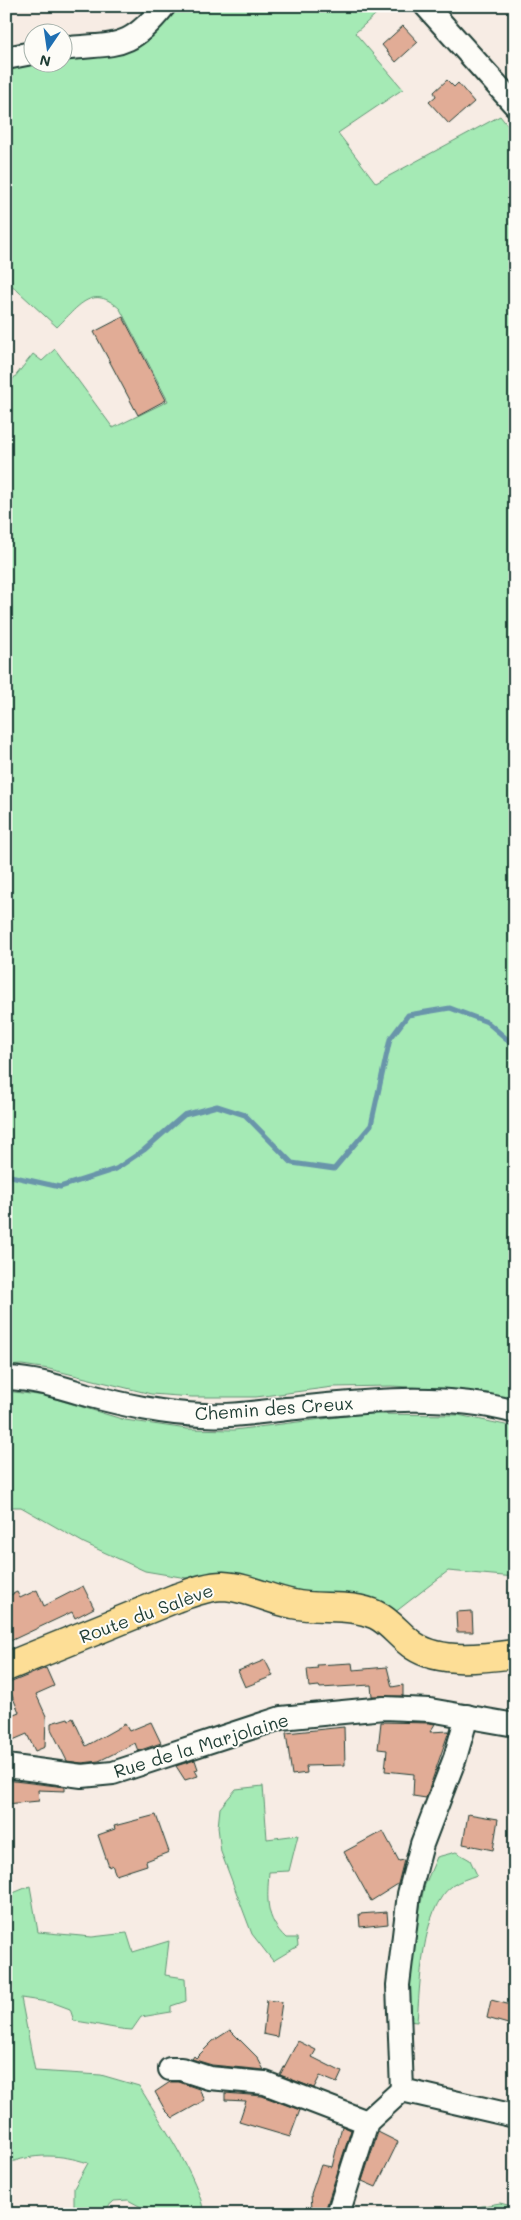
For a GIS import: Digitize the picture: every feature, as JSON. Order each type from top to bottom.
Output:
[{"type":"main road","name":"Route du Salève","points":[[6,1667],[176,1598],[198,1590],[221,1586],[244,1589],[293,1604],[358,1610],[376,1615],[413,1646],[429,1653],[465,1658],[515,1654]]},
{"type":"street","points":[[72,48],[104,46],[127,40],[146,29],[164,6]]},
{"type":"street","points":[[426,6],[515,105]]},
{"type":"street","points":[[6,58],[22,55]]},
{"type":"street","name":"Chemin des Creux","points":[[6,1378],[49,1383],[98,1397],[179,1414],[205,1416],[244,1414],[374,1400],[473,1403],[515,1412]]},
{"type":"street","name":"Rue de la Marjolaine","points":[[6,1766],[27,1767],[69,1775],[94,1776],[129,1769],[281,1718],[394,1707],[430,1710],[515,1725]]},
{"type":"street","points":[[338,2214],[367,2122],[402,2090],[398,1985],[409,1894],[422,1844],[455,1758],[467,1716]]},
{"type":"street","points":[[170,2069],[181,2069],[209,2078],[265,2083],[367,2122]]},
{"type":"street","points":[[402,2090],[515,2116]]},
{"type":"green space","points":[[173,6],[385,6],[355,33],[403,89],[338,133],[376,183],[500,116],[515,135],[515,1400],[449,1389],[391,1386],[333,1387],[256,1397],[192,1397],[151,1394],[49,1369],[22,1365],[6,1366],[6,388],[33,354],[42,361],[55,349],[113,428],[168,401],[120,309],[110,301],[93,298],[86,301],[57,327],[6,280],[6,67],[22,64],[22,72],[72,72],[72,56],[111,54],[135,48],[145,43],[162,25]]},
{"type":"green space","points":[[6,1391],[46,1396],[125,1420],[187,1429],[234,1430],[362,1414],[458,1415],[515,1427],[515,1577],[448,1571],[394,1613],[145,1571],[84,1543],[21,1507],[6,1507]]},
{"type":"green space","points":[[263,1786],[267,1839],[298,1835],[289,1871],[269,1872],[268,1900],[271,1916],[279,1931],[286,1938],[297,1938],[298,1946],[273,1961],[252,1934],[221,1852],[218,1827],[220,1808],[236,1789]]},
{"type":"green space","points":[[456,1852],[470,1860],[477,1875],[452,1886],[442,1897],[434,1912],[424,1949],[417,2022],[406,2021],[411,1954],[424,1887],[437,1857]]},
{"type":"green space","points":[[30,1886],[38,1932],[92,1937],[127,1933],[133,1952],[169,1941],[165,1975],[185,1978],[186,2001],[171,2006],[171,2012],[141,2017],[132,2030],[74,2021],[70,2009],[54,2003],[21,1998],[35,2071],[101,2075],[139,2086],[187,2167],[201,2200],[204,2214],[154,2214],[128,2200],[114,2201],[100,2214],[74,2214],[74,2188],[88,2163],[57,2156],[37,2156],[6,2164],[6,1896]]},
{"type":"green space","points":[[500,2203],[515,2207],[515,2214],[462,2214],[466,2209]]},
{"type":"building","points":[[403,26],[418,42],[396,62],[382,45]]},
{"type":"building","points":[[447,80],[454,87],[458,83],[474,102],[449,124],[429,102],[436,96],[434,92]]},
{"type":"building","points":[[123,317],[166,400],[138,415],[94,332]]},
{"type":"building","points":[[83,1586],[94,1608],[75,1618],[72,1612],[6,1643],[6,1597],[17,1592],[20,1598],[37,1590],[44,1606]]},
{"type":"building","points":[[472,1611],[473,1632],[457,1632],[456,1612]]},
{"type":"building","points":[[265,1660],[273,1676],[245,1687],[238,1671]]},
{"type":"building","points":[[352,1663],[353,1670],[387,1667],[392,1687],[403,1685],[403,1696],[372,1696],[371,1685],[309,1687],[307,1669],[318,1668],[317,1665]]},
{"type":"building","points":[[46,1668],[54,1686],[36,1694],[46,1716],[45,1747],[35,1751],[27,1734],[6,1743],[6,1717],[19,1712],[7,1684]]},
{"type":"building","points":[[68,1718],[69,1720],[73,1718],[86,1746],[125,1724],[129,1731],[151,1722],[161,1743],[138,1751],[135,1743],[99,1761],[82,1763],[67,1761],[51,1729],[51,1723]]},
{"type":"building","points":[[381,1722],[429,1723],[435,1724],[430,1732],[449,1731],[426,1798],[413,1796],[414,1774],[385,1771],[387,1750],[378,1749]]},
{"type":"building","points":[[344,1727],[345,1765],[306,1766],[307,1773],[292,1775],[286,1733]]},
{"type":"building","points":[[195,1760],[198,1769],[195,1770],[198,1776],[185,1780],[176,1766]]},
{"type":"building","points":[[6,1780],[65,1787],[65,1791],[38,1790],[39,1801],[6,1804]]},
{"type":"building","points":[[468,1814],[498,1819],[493,1850],[463,1844]]},
{"type":"building","points":[[156,1815],[169,1852],[146,1861],[147,1865],[116,1875],[112,1865],[109,1867],[98,1835],[115,1829],[114,1826]]},
{"type":"building","points":[[383,1831],[399,1861],[404,1860],[398,1884],[371,1901],[344,1852]]},
{"type":"building","points":[[387,1912],[388,1924],[360,1927],[359,1914]]},
{"type":"building","points":[[267,2000],[282,2002],[277,2037],[263,2034]]},
{"type":"building","points":[[491,2000],[515,2006],[515,2026],[487,2018]]},
{"type":"building","points":[[230,2030],[257,2057],[264,2070],[212,2065],[192,2059],[194,2056],[196,2058],[213,2041]]},
{"type":"building","points":[[298,2041],[316,2050],[312,2057],[342,2072],[337,2083],[320,2076],[314,2088],[280,2075]]},
{"type":"building","points":[[170,2082],[179,2082],[199,2089],[205,2100],[173,2118],[165,2110],[155,2092]]},
{"type":"building","points":[[225,2093],[262,2096],[300,2110],[290,2137],[239,2122],[246,2101],[225,2100]]},
{"type":"building","points":[[342,2126],[351,2130],[325,2211],[312,2210],[311,2194],[321,2165],[332,2167]]},
{"type":"building","points":[[378,2132],[398,2142],[376,2187],[362,2181]]},
{"type":"waterway","points":[[6,1175],[60,1187],[116,1169],[144,1150],[184,1115],[217,1106],[245,1115],[292,1163],[334,1169],[371,1125],[390,1039],[408,1015],[450,1008],[487,1022],[515,1046]]}]
